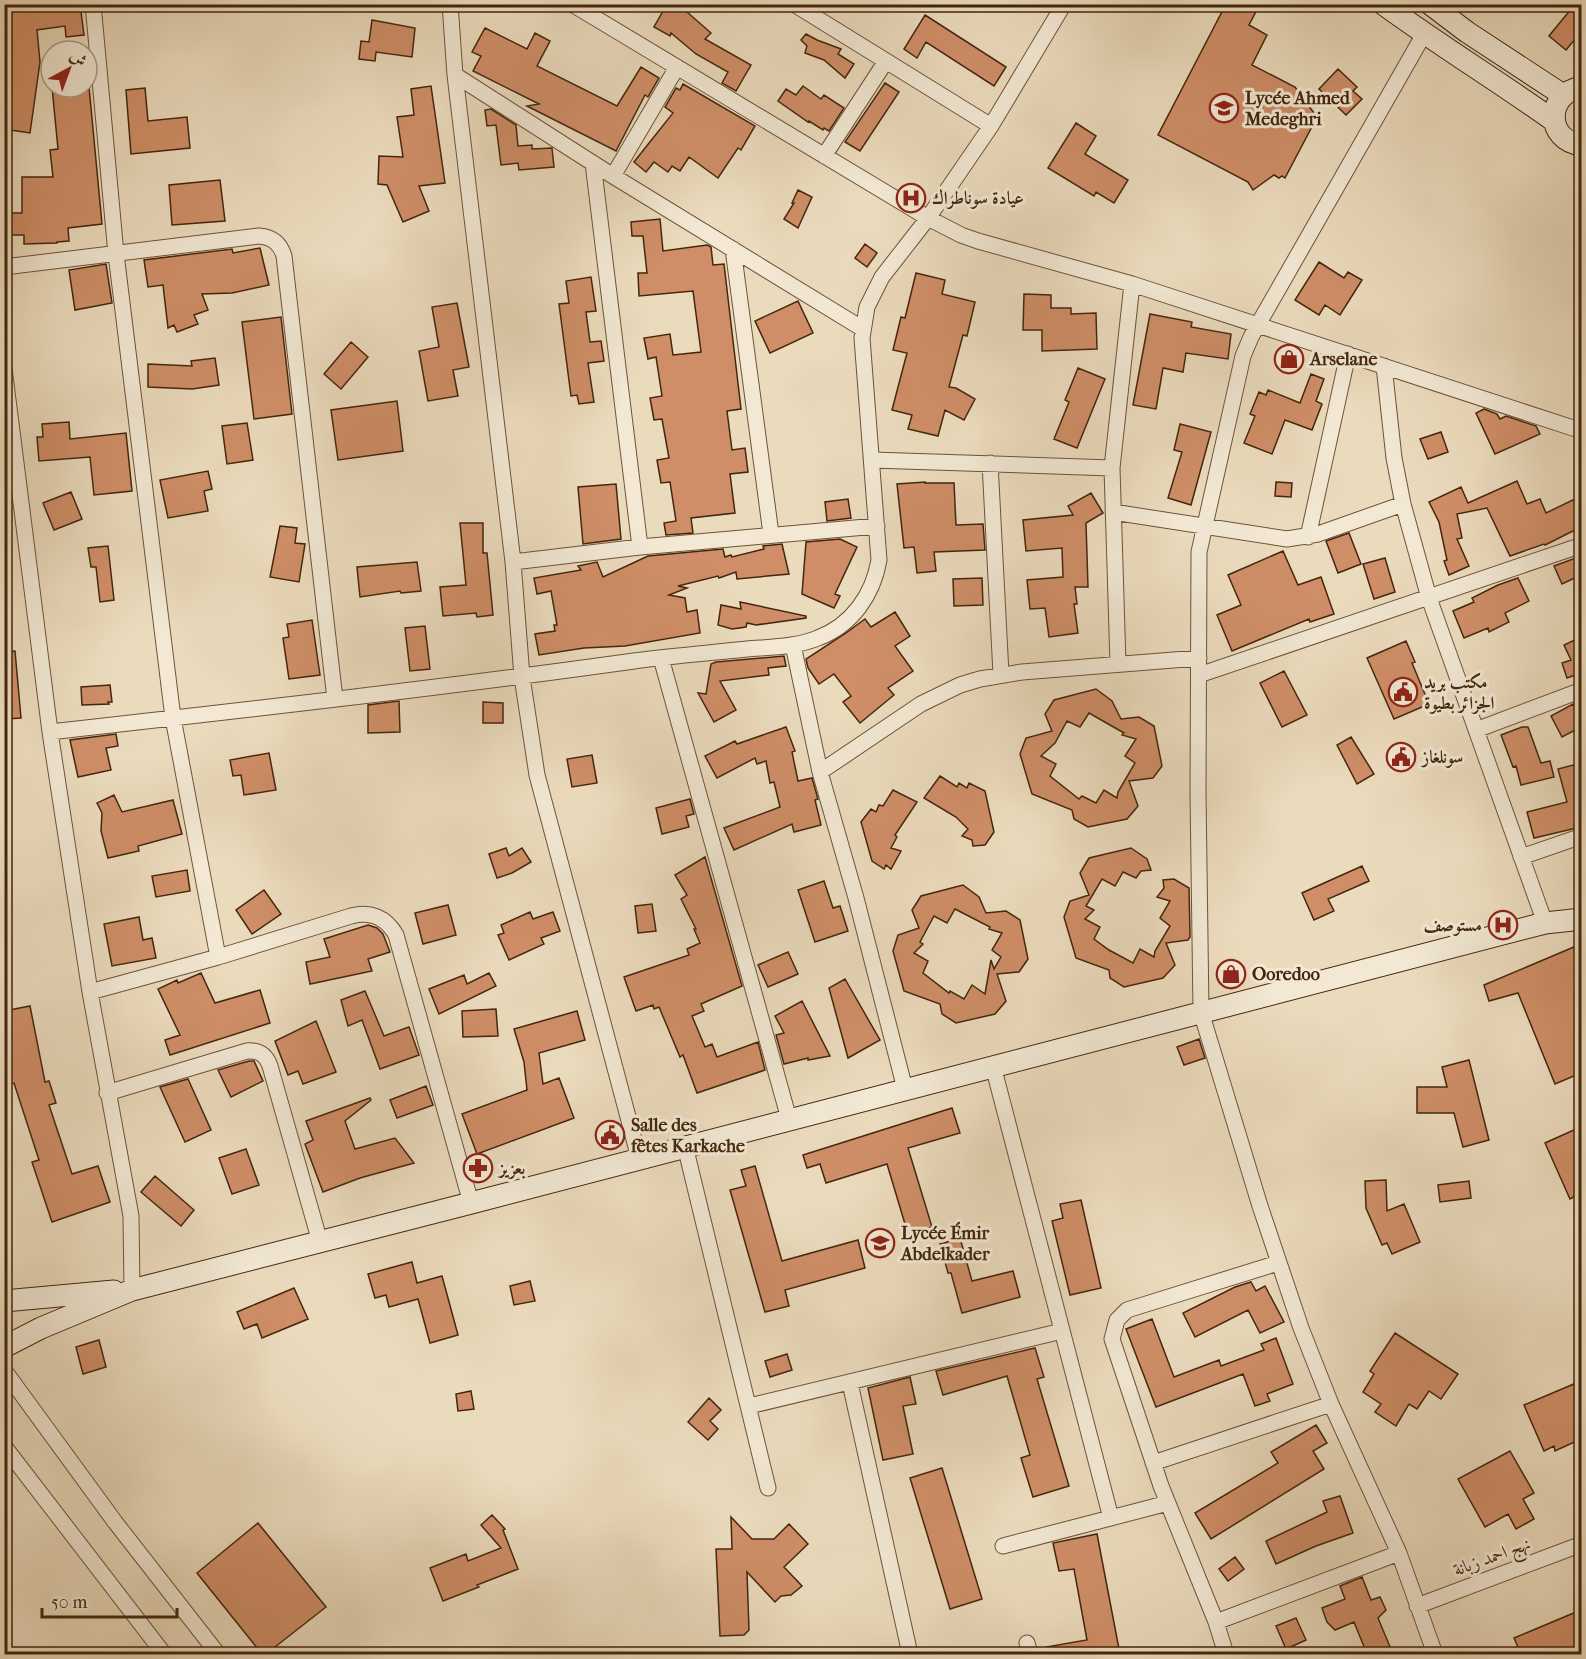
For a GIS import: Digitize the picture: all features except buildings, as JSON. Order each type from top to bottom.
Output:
[{"type":"main road","points":[[1383,4],[1554,121]]},
{"type":"main road","points":[[1430,4],[1475,38],[1572,91],[1554,112],[1554,121],[1561,136],[1579,147]]},
{"type":"main road","points":[[1548,922],[1569,911],[1581,908]]},
{"type":"main road","points":[[4,1347],[42,1328],[132,1290],[1548,922],[1581,919]]},
{"type":"main road","points":[[4,1301],[132,1290]]},
{"type":"street","points":[[93,4],[116,254],[173,718],[218,957]]},
{"type":"street","points":[[450,4],[455,75],[513,562],[522,677],[537,775],[639,1158]]},
{"type":"street","points":[[572,4],[928,218],[961,235],[1132,284],[1579,431],[1581,445]]},
{"type":"street","points":[[794,4],[991,126]]},
{"type":"street","points":[[50,732],[522,677],[661,658],[793,645],[829,633],[841,626],[859,608],[873,585],[879,560],[863,328],[867,307],[876,286],[928,218],[991,126],[1064,4]]},
{"type":"street","points":[[1424,34],[1258,325],[1244,356],[1199,552],[1198,793],[1201,1012],[1278,1263],[1331,1404],[1399,1553],[1435,1654]]},
{"type":"street","points":[[824,156],[886,61]]},
{"type":"street","points":[[613,176],[677,67]]},
{"type":"street","points":[[455,75],[613,176],[863,328]]},
{"type":"street","points":[[593,163],[640,547]]},
{"type":"street","points":[[4,267],[259,236],[270,238],[282,250],[335,699]]},
{"type":"street","points":[[733,249],[771,534]]},
{"type":"street","points":[[1118,664],[1112,468],[1132,284]]},
{"type":"street","points":[[1308,537],[1348,354]]},
{"type":"street","points":[[1384,366],[1387,412],[1403,504],[1429,598],[1521,857],[1548,922]]},
{"type":"street","points":[[4,368],[11,489],[90,992],[131,1216],[132,1290]]},
{"type":"street","points":[[872,460],[1112,468]]},
{"type":"street","points":[[990,463],[1001,674]]},
{"type":"street","points":[[1113,512],[1277,539],[1308,537],[1403,504]]},
{"type":"street","points":[[513,562],[771,534],[877,526]]},
{"type":"street","points":[[1199,675],[1581,545]]},
{"type":"street","points":[[793,645],[820,772],[856,898],[905,1089]]},
{"type":"street","points":[[661,658],[789,1119]]},
{"type":"street","points":[[820,772],[940,694],[970,682],[1001,674],[1199,658]]},
{"type":"street","points":[[1476,730],[1581,690]]},
{"type":"street","points":[[1521,857],[1581,836]]},
{"type":"street","points":[[90,992],[218,957],[358,914],[374,915],[387,922],[393,928],[399,943],[471,1203]]},
{"type":"street","points":[[107,1093],[247,1051],[259,1052],[268,1060],[270,1066],[320,1242]]},
{"type":"street","points":[[993,1066],[1111,1518]]},
{"type":"street","points":[[685,1146],[768,1488]]},
{"type":"street","points":[[1226,1654],[1216,1622],[1153,1463],[1112,1339],[1117,1320],[1127,1311],[1278,1263]]},
{"type":"street","points":[[749,1406],[1062,1331]]},
{"type":"street","points":[[4,1370],[115,1522],[218,1654]]},
{"type":"street","points":[[850,1383],[910,1654]]},
{"type":"street","points":[[1153,1463],[1331,1404]]},
{"type":"street","points":[[4,1446],[164,1654]]},
{"type":"street","points":[[1003,1546],[1168,1503]]},
{"type":"street","name":"نهج احمد زبانة","points":[[1417,1606],[1581,1544]]},
{"type":"street","points":[[1216,1622],[1399,1553]]},
{"type":"place","name":"Lycée Ahmed Medeghri","points":[[1224,108]]},
{"type":"place","name":"عيادة سوناطراك","points":[[911,198]]},
{"type":"place","name":"Arselane","points":[[1289,359]]},
{"type":"place","name":"مكتب بريد الجزائر بطيوة","points":[[1403,692]]},
{"type":"place","name":"سونلغاز","points":[[1401,757]]},
{"type":"place","name":"مستوصف","points":[[1503,925]]},
{"type":"place","name":"Ooredoo","points":[[1231,974]]},
{"type":"place","name":"Salle des fêtes Karkache","points":[[610,1135]]},
{"type":"place","name":"بعزيز","points":[[478,1168]]},
{"type":"place","name":"Lycée Émir Abdelkader","points":[[880,1243]]}]
